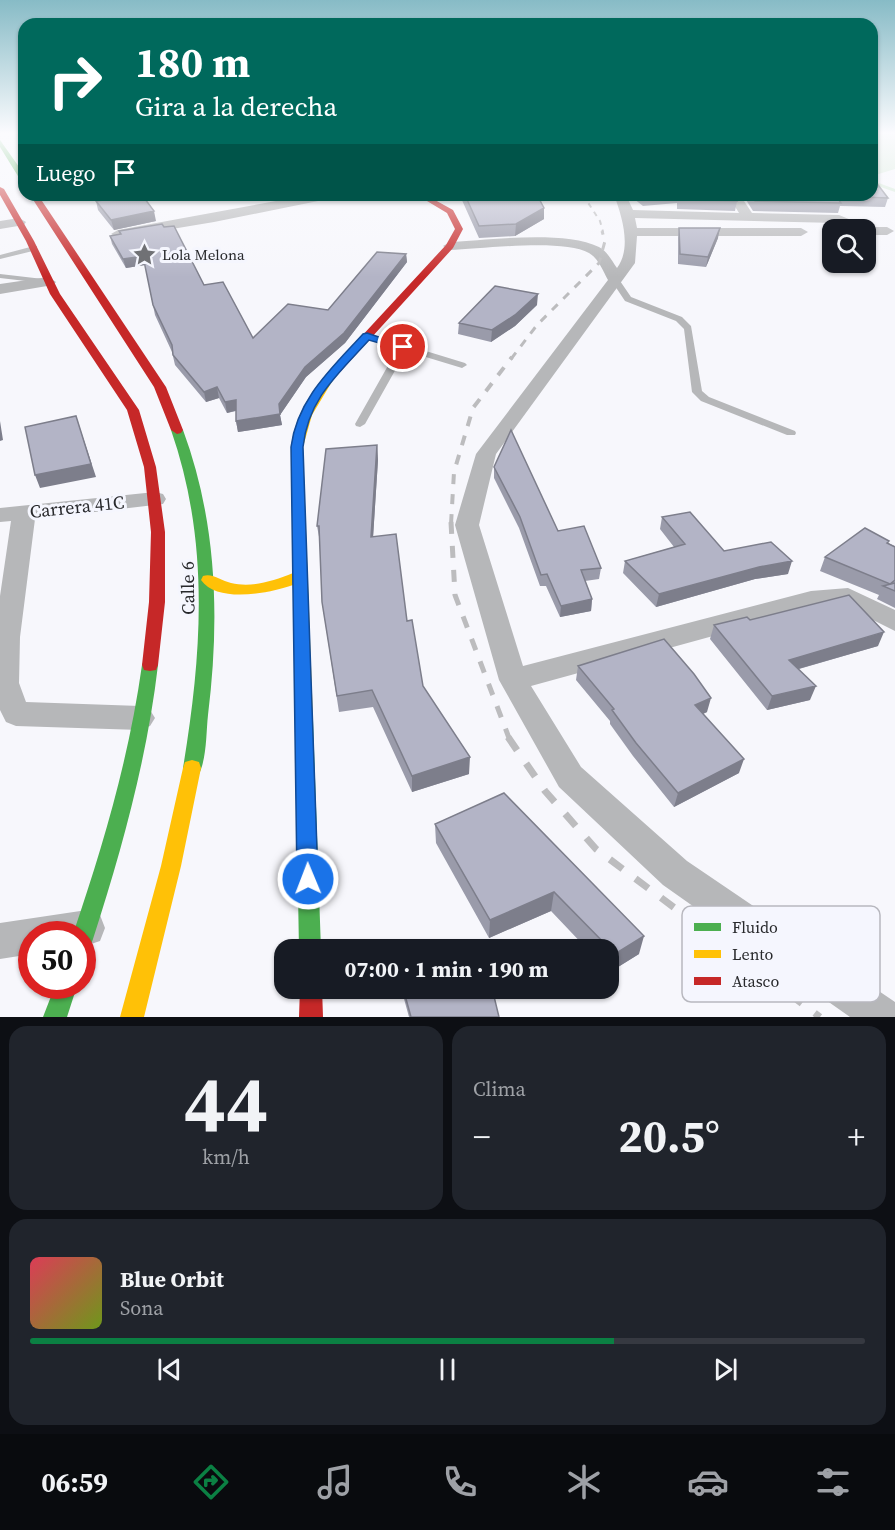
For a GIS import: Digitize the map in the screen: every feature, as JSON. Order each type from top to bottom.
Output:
[{"type":"main road","name":"Calle 6","points":[[0,189],[34,248],[48,282],[133,408],[148,462],[155,499],[158,555],[153,650],[119,819],[89,921]]},
{"type":"main road","name":"Calle 6","points":[[38,201],[168,402],[192,467],[204,526],[208,580],[206,674],[189,795],[132,1017]]},
{"type":"main road","points":[[310,939],[297,447],[299,428],[308,406],[322,385],[450,246],[459,229],[457,218],[431,201]]},
{"type":"main road","points":[[208,580],[219,588],[260,591],[282,585],[300,576]]},
{"type":"main road","points":[[55,1017],[61,999]]},
{"type":"main road","points":[[310,999],[311,1017]]},
{"type":"street","points":[[118,234],[298,201]]},
{"type":"street","points":[[739,201],[753,217],[775,233]]},
{"type":"street","points":[[627,214],[839,219]]},
{"type":"street","points":[[627,214],[775,233],[822,231]]},
{"type":"street","points":[[627,214],[628,263],[486,453],[467,525],[513,680],[570,777],[675,873],[723,906]]},
{"type":"street","points":[[0,225],[19,222]]},
{"type":"street","points":[[876,230],[887,231]]},
{"type":"street","points":[[450,246],[564,243],[592,249],[604,258],[615,280]]},
{"type":"street","points":[[0,289],[48,282]]},
{"type":"street","name":"Carrera 41C","points":[[12,514],[155,499]]},
{"type":"street","points":[[12,514],[5,683],[16,714],[140,718]]},
{"type":"street","points":[[513,680],[812,600],[848,597],[895,621]]},
{"type":"street","points":[[0,941],[18,938]]},
{"type":"street","points":[[861,1002],[883,1017]]},
{"type":"lane","points":[[0,257],[34,248]]},
{"type":"lane","points":[[0,276],[48,282]]},
{"type":"lane","points":[[615,280],[628,299],[679,320],[688,327],[697,392],[705,399],[791,433]]},
{"type":"lane","points":[[367,336],[462,365]]},
{"type":"lane","points":[[360,424],[403,347]]},
{"type":"green space","points":[[878,183],[895,189],[895,192],[878,186]]},
{"type":"building","points":[[878,185],[888,198],[878,198]]},
{"type":"building","points":[[96,201],[146,201],[154,211],[111,220]]},
{"type":"building","points":[[468,201],[540,201],[544,208],[516,224],[479,226]]},
{"type":"building","points":[[755,201],[840,201],[841,203]]},
{"type":"building","points":[[162,224],[164,227],[174,226],[204,285],[223,282],[253,338],[288,304],[328,310],[377,252],[406,254],[344,333],[305,367],[279,404],[280,414],[236,421],[236,400],[225,402],[217,387],[204,392],[173,355],[172,345],[153,305],[143,256],[123,259],[110,236],[121,234],[119,231]]},
{"type":"building","points":[[679,228],[720,228],[708,257],[680,254]]},
{"type":"building","points":[[495,286],[538,294],[515,315],[492,330],[459,323]]},
{"type":"building","points":[[76,416],[91,464],[35,475],[25,427]]},
{"type":"building","points":[[511,430],[558,531],[584,526],[601,568],[581,570],[592,599],[561,606],[547,574],[541,575],[520,517],[494,467]]},
{"type":"building","points":[[377,445],[371,537],[396,534],[407,621],[412,620],[423,686],[470,757],[412,776],[372,690],[337,696],[322,602],[319,526],[317,526],[326,449]]},
{"type":"building","points":[[690,512],[724,551],[771,542],[792,561],[759,567],[659,594],[625,561],[685,544],[662,517]]},
{"type":"building","points":[[865,528],[889,541],[887,543],[895,547],[895,580],[890,584],[825,557]]},
{"type":"building","points":[[895,583],[895,591],[883,586]]},
{"type":"building","points":[[849,595],[884,632],[789,660],[816,686],[772,696],[714,625],[747,617],[750,620]]},
{"type":"building","points":[[664,639],[711,698],[695,705],[744,759],[678,793],[636,743],[612,710],[614,709],[578,666]]},
{"type":"building","points":[[504,793],[644,936],[619,952],[619,939],[600,939],[554,892],[490,920],[435,824]]},
{"type":"building","points":[[406,999],[495,999],[499,1017],[411,1017]]},
{"type":"railway","points":[[587,201],[600,221],[603,232]]},
{"type":"railway","points":[[511,359],[537,325],[599,263],[605,241],[602,231]]},
{"type":"railway","points":[[451,523],[454,472],[473,408],[512,357]]},
{"type":"railway","points":[[451,523],[455,595],[509,738]]},
{"type":"railway","points":[[508,737],[545,791],[596,849],[682,914]]},
{"type":"railway","points":[[800,1002],[820,1017]]},
{"type":"traffic: fast","points":[[177,430],[194,482],[201,518],[207,589],[202,697],[192,768]]},
{"type":"traffic: fast","points":[[88,921],[124,804],[139,735],[150,665]]},
{"type":"traffic: fast","points":[[304,720],[310,939]]},
{"type":"traffic: fast","points":[[55,1017],[61,999]]},
{"type":"traffic: slow","points":[[304,720],[297,447],[306,415],[327,380]]},
{"type":"traffic: slow","points":[[208,580],[231,589],[254,590],[277,585],[300,576]]},
{"type":"traffic: slow","points":[[132,1017],[171,866],[192,768]]},
{"type":"traffic: jam","points":[[0,189],[30,241],[55,294],[133,410],[150,467],[158,532],[157,602],[150,665]]},
{"type":"traffic: jam","points":[[38,201],[160,387],[177,430]]},
{"type":"traffic: jam","points":[[327,380],[450,246],[459,229],[450,212],[431,201]]},
{"type":"traffic: jam","points":[[311,999],[311,1017]]},
{"type":"place","name":"Lola Melona","points":[[144,255]]},
{"type":"route","points":[[308,879],[297,447],[299,428],[308,406],[322,385],[367,336],[403,347]]}]
